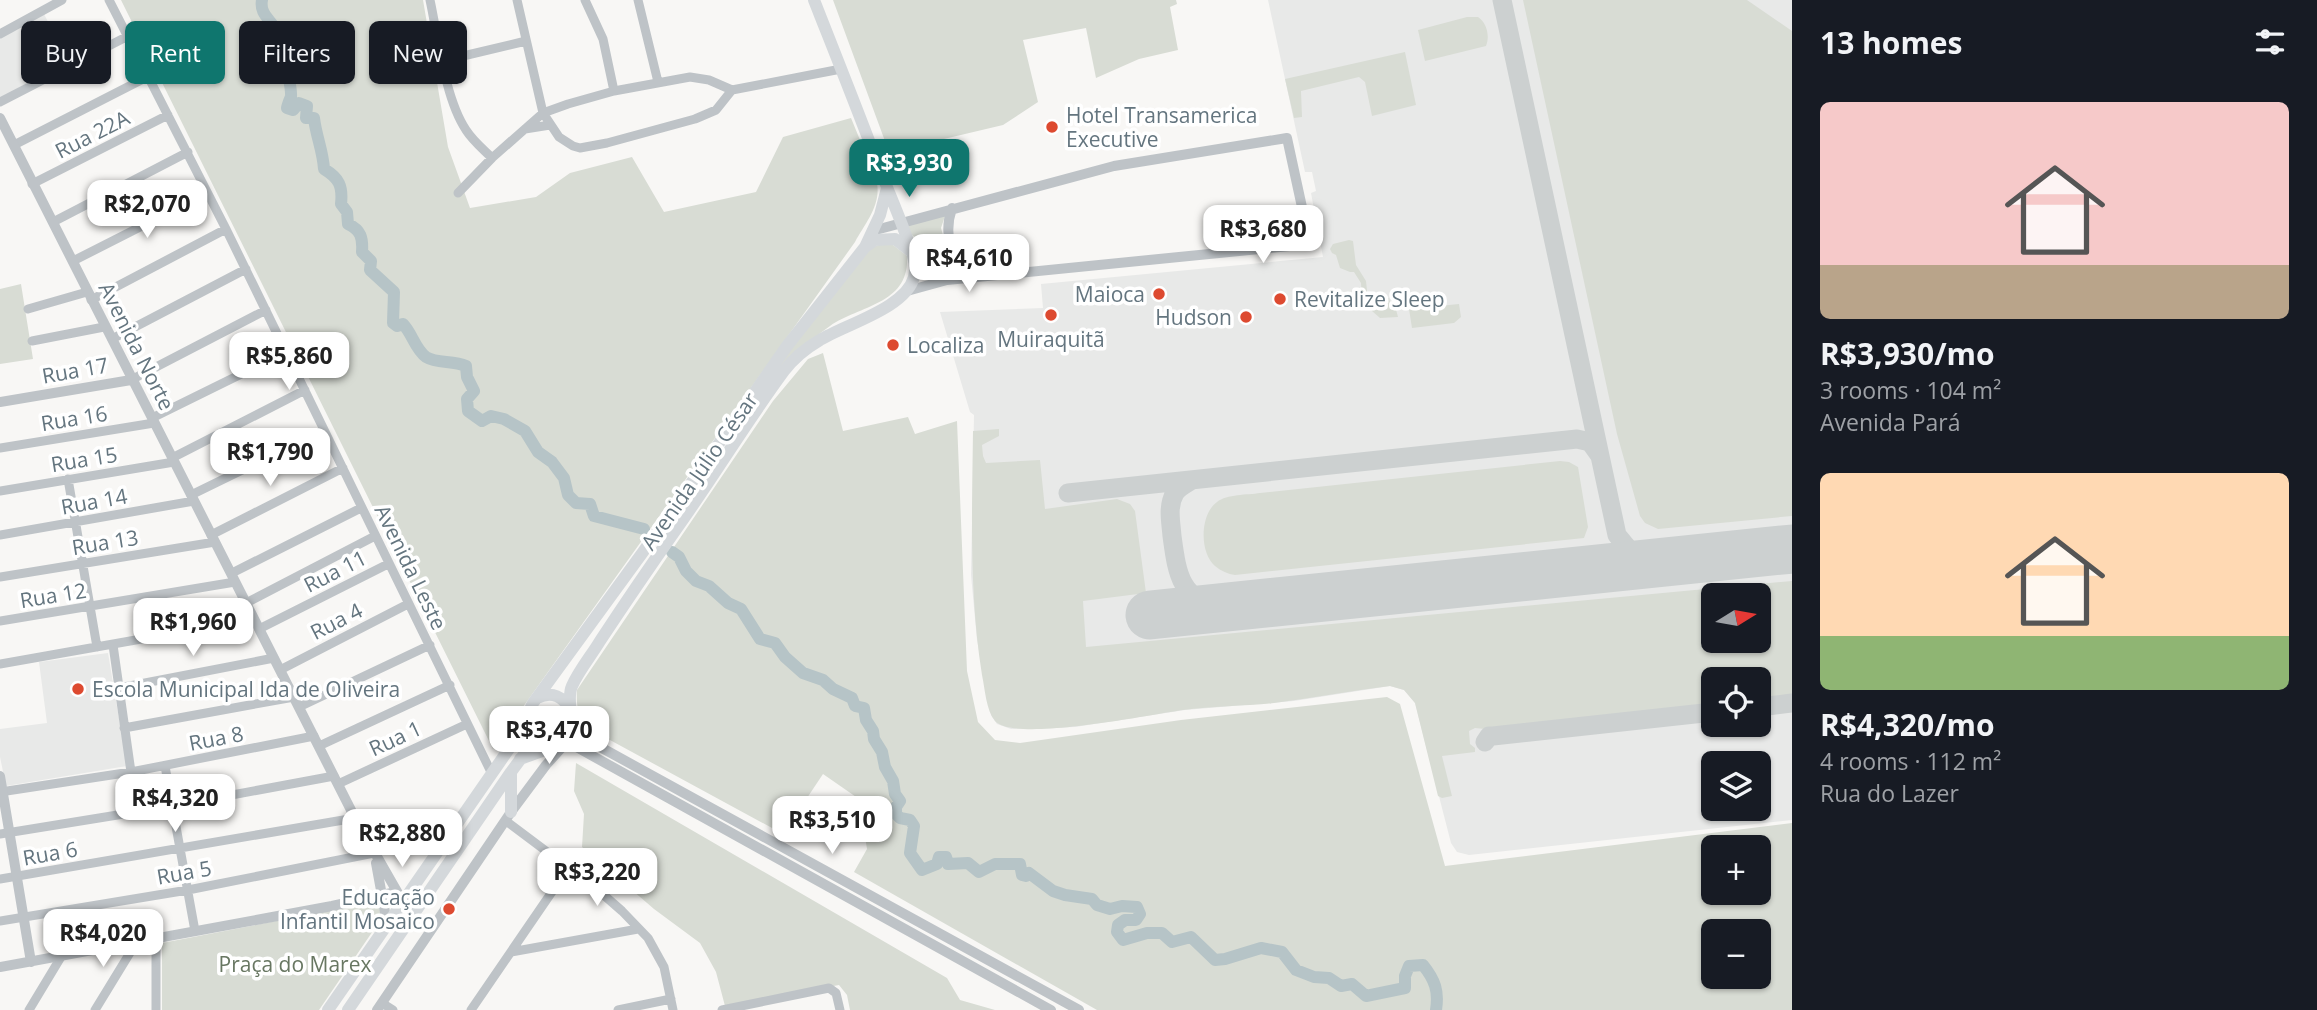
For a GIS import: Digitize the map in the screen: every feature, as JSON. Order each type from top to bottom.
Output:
[{"type":"main road","points":[[814,0],[912,252],[915,271],[907,292]]},
{"type":"main road","name":"Avenida Júlio César","points":[[537,699],[787,346],[865,247],[883,205],[887,188]]},
{"type":"main road","points":[[865,247],[875,240],[895,239],[905,244],[912,252]]},
{"type":"main road","name":"Avenida Júlio César","points":[[570,715],[571,687],[638,583],[786,368],[819,340],[888,305],[907,292]]},
{"type":"main road","points":[[328,1010],[384,931],[400,897],[513,743],[533,703],[548,695],[560,697],[568,706],[570,715],[566,729],[520,760]]},
{"type":"main road","points":[[528,714],[534,730],[556,738]]},
{"type":"main road","points":[[348,1010],[534,741],[556,738]]},
{"type":"main road","points":[[508,816],[511,772]]},
{"type":"street","points":[[0,34],[62,0]]},
{"type":"street","name":"Avenida Leste","points":[[109,0],[125,30]]},
{"type":"street","points":[[430,0],[434,21]]},
{"type":"street","points":[[517,0],[543,113],[559,137],[573,146],[580,148],[607,143],[711,113],[721,106],[732,90]]},
{"type":"street","points":[[585,0],[603,38],[614,91]]},
{"type":"street","points":[[638,0],[658,82]]},
{"type":"street","points":[[0,102],[125,38]]},
{"type":"street","points":[[467,55],[526,41]]},
{"type":"street","points":[[458,193],[492,158],[543,113],[614,91],[690,77],[701,78],[732,90],[841,69]]},
{"type":"street","points":[[14,145],[133,84]]},
{"type":"street","name":"Avenida Leste","points":[[153,84],[492,774]]},
{"type":"street","points":[[449,84],[459,118],[472,138],[492,158]]},
{"type":"street","name":"Rua 22A","points":[[32,184],[168,115]]},
{"type":"street","name":"Avenida Norte","points":[[0,118],[355,818],[400,897]]},
{"type":"street","points":[[525,129],[550,125]]},
{"type":"street","name":"Avenida Júlio César","points":[[872,231],[1114,166],[1287,138],[1310,244],[930,283],[907,292]]},
{"type":"street","points":[[53,222],[188,152]]},
{"type":"street","points":[[73,261],[207,193]]},
{"type":"street","points":[[951,208],[947,228],[950,242],[958,265],[973,278]]},
{"type":"street","points":[[28,309],[89,296],[226,229]]},
{"type":"street","points":[[112,340],[246,269]]},
{"type":"street","name":"Rua 17","points":[[0,402],[131,380],[266,310]]},
{"type":"street","points":[[32,341],[104,327]]},
{"type":"street","name":"Rua 16","points":[[0,448],[153,420],[286,352]]},
{"type":"street","name":"Rua 15","points":[[0,491],[173,460],[305,390]]},
{"type":"street","name":"Rua 14","points":[[0,535],[193,498],[324,430]]},
{"type":"street","name":"Rua 13","points":[[0,578],[213,538],[343,468]]},
{"type":"street","points":[[68,480],[97,648]]},
{"type":"street","name":"Rua 12","points":[[0,621],[90,607],[233,578],[361,508]]},
{"type":"street","points":[[246,603],[374,536]]},
{"type":"street","name":"Rua 11","points":[[0,664],[257,624],[388,564]]},
{"type":"street","name":"Rua 4","points":[[280,670],[408,604]]},
{"type":"street","points":[[113,645],[131,772]]},
{"type":"street","points":[[124,728],[296,702],[430,645]]},
{"type":"street","points":[[119,688],[274,659]]},
{"type":"street","name":"Rua 8","points":[[1,792],[316,741],[450,685]]},
{"type":"street","points":[[570,715],[577,730],[591,742],[1079,1010]]},
{"type":"street","name":"Rua 1","points":[[5,833],[336,780],[467,724]]},
{"type":"street","points":[[393,1010],[379,1006],[508,816],[546,765],[556,738],[1051,1010]]},
{"type":"street","points":[[165,766],[195,931]]},
{"type":"street","points":[[0,776],[5,833],[17,876],[31,962]]},
{"type":"street","points":[[508,816],[622,911],[648,938],[660,958],[673,1010]]},
{"type":"street","name":"Rua 6","points":[[0,879],[355,818]]},
{"type":"street","points":[[374,853],[385,912],[384,931]]},
{"type":"street","name":"Rua 5","points":[[0,921],[188,890],[374,853]]},
{"type":"street","points":[[471,1010],[569,867]]},
{"type":"street","points":[[361,900],[371,891],[378,877]]},
{"type":"street","points":[[0,967],[382,895],[400,897]]},
{"type":"street","points":[[511,951],[638,929]]},
{"type":"street","points":[[156,939],[156,1010]]},
{"type":"street","points":[[95,1010],[136,943]]},
{"type":"street","points":[[29,1010],[61,957]]},
{"type":"street","points":[[722,1010],[829,988],[836,993],[840,1010]]},
{"type":"street","points":[[618,1010],[671,999]]},
{"type":"shaded area","points":[[1268,0],[1792,0],[1792,820],[1469,855],[1457,852],[1451,843],[1415,703],[1404,690],[1390,686],[1294,701],[1185,710],[1075,727],[1011,729],[997,724],[991,715],[977,640],[971,575],[974,415],[970,412],[940,312],[1043,308],[1041,284],[1323,257],[1311,193],[1316,191],[1312,172],[1305,172]]},
{"type":"shaded area","points":[[44,14],[48,21],[31,21]]},
{"type":"shaded area","points":[[21,27],[21,84],[26,84],[0,98],[0,38]]},
{"type":"shaded area","points":[[108,653],[127,766],[6,786],[0,757],[0,729],[47,723],[39,662]]},
{"type":"green space","points":[[121,0],[423,0],[427,21],[369,21],[369,84],[437,84],[448,147],[470,208],[536,197],[570,173],[632,157],[664,212],[756,192],[783,137],[851,118],[878,188],[868,220],[855,242],[493,749],[163,84],[225,84],[225,21],[131,21]]},
{"type":"green space","points":[[833,0],[1176,0],[1177,4],[1170,7],[1178,50],[1139,59],[1096,78],[1086,28],[1023,40],[1038,102],[1003,125],[889,152]]},
{"type":"green space","points":[[1523,0],[1747,0],[1792,31],[1792,516],[1658,529],[1645,523],[1640,516],[1617,434]]},
{"type":"green space","points":[[1467,17],[1478,17],[1486,26],[1486,46],[1425,61],[1418,30]]},
{"type":"green space","points":[[1405,52],[1416,105],[1372,116],[1365,82],[1359,77],[1301,91],[1302,117],[1294,118],[1285,79]]},
{"type":"green space","points":[[946,213],[941,228],[951,264],[959,273],[926,275],[924,273],[927,261],[924,250],[909,233],[906,224]]},
{"type":"green space","points":[[888,241],[907,256],[906,272],[901,284],[881,301],[830,326],[773,371],[869,249]]},
{"type":"green space","points":[[1353,241],[1356,265],[1366,281],[1368,300],[1389,298],[1390,302],[1394,302],[1398,317],[1380,318],[1372,311],[1368,302],[1352,304],[1351,302],[1362,299],[1361,283],[1354,272],[1340,268],[1336,255],[1330,249],[1333,244]]},
{"type":"green space","points":[[21,284],[33,359],[0,364],[0,289]]},
{"type":"green space","points":[[1459,304],[1461,317],[1454,323],[1412,328],[1409,309]]},
{"type":"green space","points":[[823,353],[843,431],[908,417],[915,434],[957,421],[967,671],[978,722],[995,740],[1020,743],[1181,720],[1387,697],[1400,704],[1445,866],[1792,823],[1792,1010],[1097,1010],[854,872],[867,849],[859,799],[823,774],[783,834],[586,727],[578,709],[577,690],[773,401],[808,359]]},
{"type":"green space","points":[[999,429],[999,436],[982,445],[986,463],[1040,460],[1045,509],[1117,499],[1130,504],[1135,511],[1146,593],[1083,601],[1086,647],[1701,590],[1701,653],[1771,653],[1771,583],[1792,581],[1792,696],[1771,699],[1771,667],[1701,667],[1701,706],[1475,728],[1469,731],[1470,744],[1475,748],[1475,752],[1442,756],[1452,796],[1442,798],[1438,796],[1415,703],[1404,690],[1390,686],[1274,703],[1183,710],[1085,725],[1028,729],[1007,727],[995,721],[985,693],[975,614],[972,553],[973,431]]},
{"type":"green space","points":[[1560,461],[1578,467],[1588,527],[1584,538],[1235,575],[1215,566],[1206,552],[1204,533],[1207,515],[1217,502],[1237,495]]},
{"type":"green space","points":[[576,763],[947,978],[960,1000],[995,1010],[850,1010],[847,995],[839,985],[725,1006],[716,972],[700,943],[654,909],[582,847],[584,814],[574,791]]},
{"type":"green space","name":"Praça do Marex","points":[[370,903],[378,906],[381,912],[379,922],[319,1010],[162,1010],[162,943]]},
{"type":"waterway","points":[[262,0],[263,10],[275,30],[287,71],[291,91],[287,108],[293,110],[299,103],[307,106],[306,118],[314,118],[324,169],[339,183],[341,204],[347,212],[348,224],[360,235],[362,252],[371,261],[370,270],[394,292],[393,323],[397,326],[403,324],[426,357],[466,366],[467,377],[474,391],[467,399],[468,411],[482,421],[491,416],[504,419],[525,431],[538,452],[552,462],[564,478],[568,495],[576,503],[590,504],[594,516],[644,529]]},
{"type":"waterway","points":[[672,552],[679,557],[686,571],[696,581],[709,586],[728,603],[741,609],[760,639],[775,643],[785,657],[803,673],[823,680],[833,689],[852,698],[855,706],[864,708],[866,720],[882,752],[885,767],[900,801],[896,814],[900,818],[910,820],[914,826],[910,853],[922,870],[937,864],[939,857],[946,857],[948,864],[968,863],[979,872],[995,864],[1020,864],[1022,875],[1029,873],[1053,891],[1092,899],[1097,905],[1110,909],[1122,906],[1137,907],[1140,914],[1136,920],[1125,920],[1118,925],[1117,932],[1123,940],[1147,933],[1162,933],[1172,942],[1191,937],[1215,960],[1261,948],[1282,952],[1296,970],[1314,977],[1329,978],[1341,986],[1352,984],[1366,996],[1405,988],[1405,976],[1409,966],[1423,965],[1435,986],[1436,1010]]},
{"type":"taxiway","points":[[1502,0],[1617,535],[1631,552],[1652,563]]},
{"type":"taxiway","points":[[1068,493],[1577,439],[1590,442],[1600,456]]},
{"type":"taxiway","points":[[1192,480],[1177,491],[1171,503],[1170,520],[1176,562],[1189,592],[1198,599],[1223,608]]},
{"type":"taxiway","points":[[1771,706],[1792,703]]},
{"type":"taxiway","points":[[1485,742],[1489,736],[1701,713]]},
{"type":"runway","points":[[1150,615],[1792,549]]},
{"type":"place","name":"Hotel Transamerica Executive","points":[[1052,127]]},
{"type":"place","name":"Maioca","points":[[1159,294]]},
{"type":"place","name":"Revitalize Sleep","points":[[1280,299]]},
{"type":"place","name":"Muiraquitã","points":[[1051,315]]},
{"type":"place","name":"Hudson","points":[[1246,317]]},
{"type":"place","name":"Localiza","points":[[893,345]]},
{"type":"place","name":"Escola Municipal Ida de Oliveira","points":[[78,689]]},
{"type":"place","name":"Educação Infantil Mosaico","points":[[449,909]]}]
